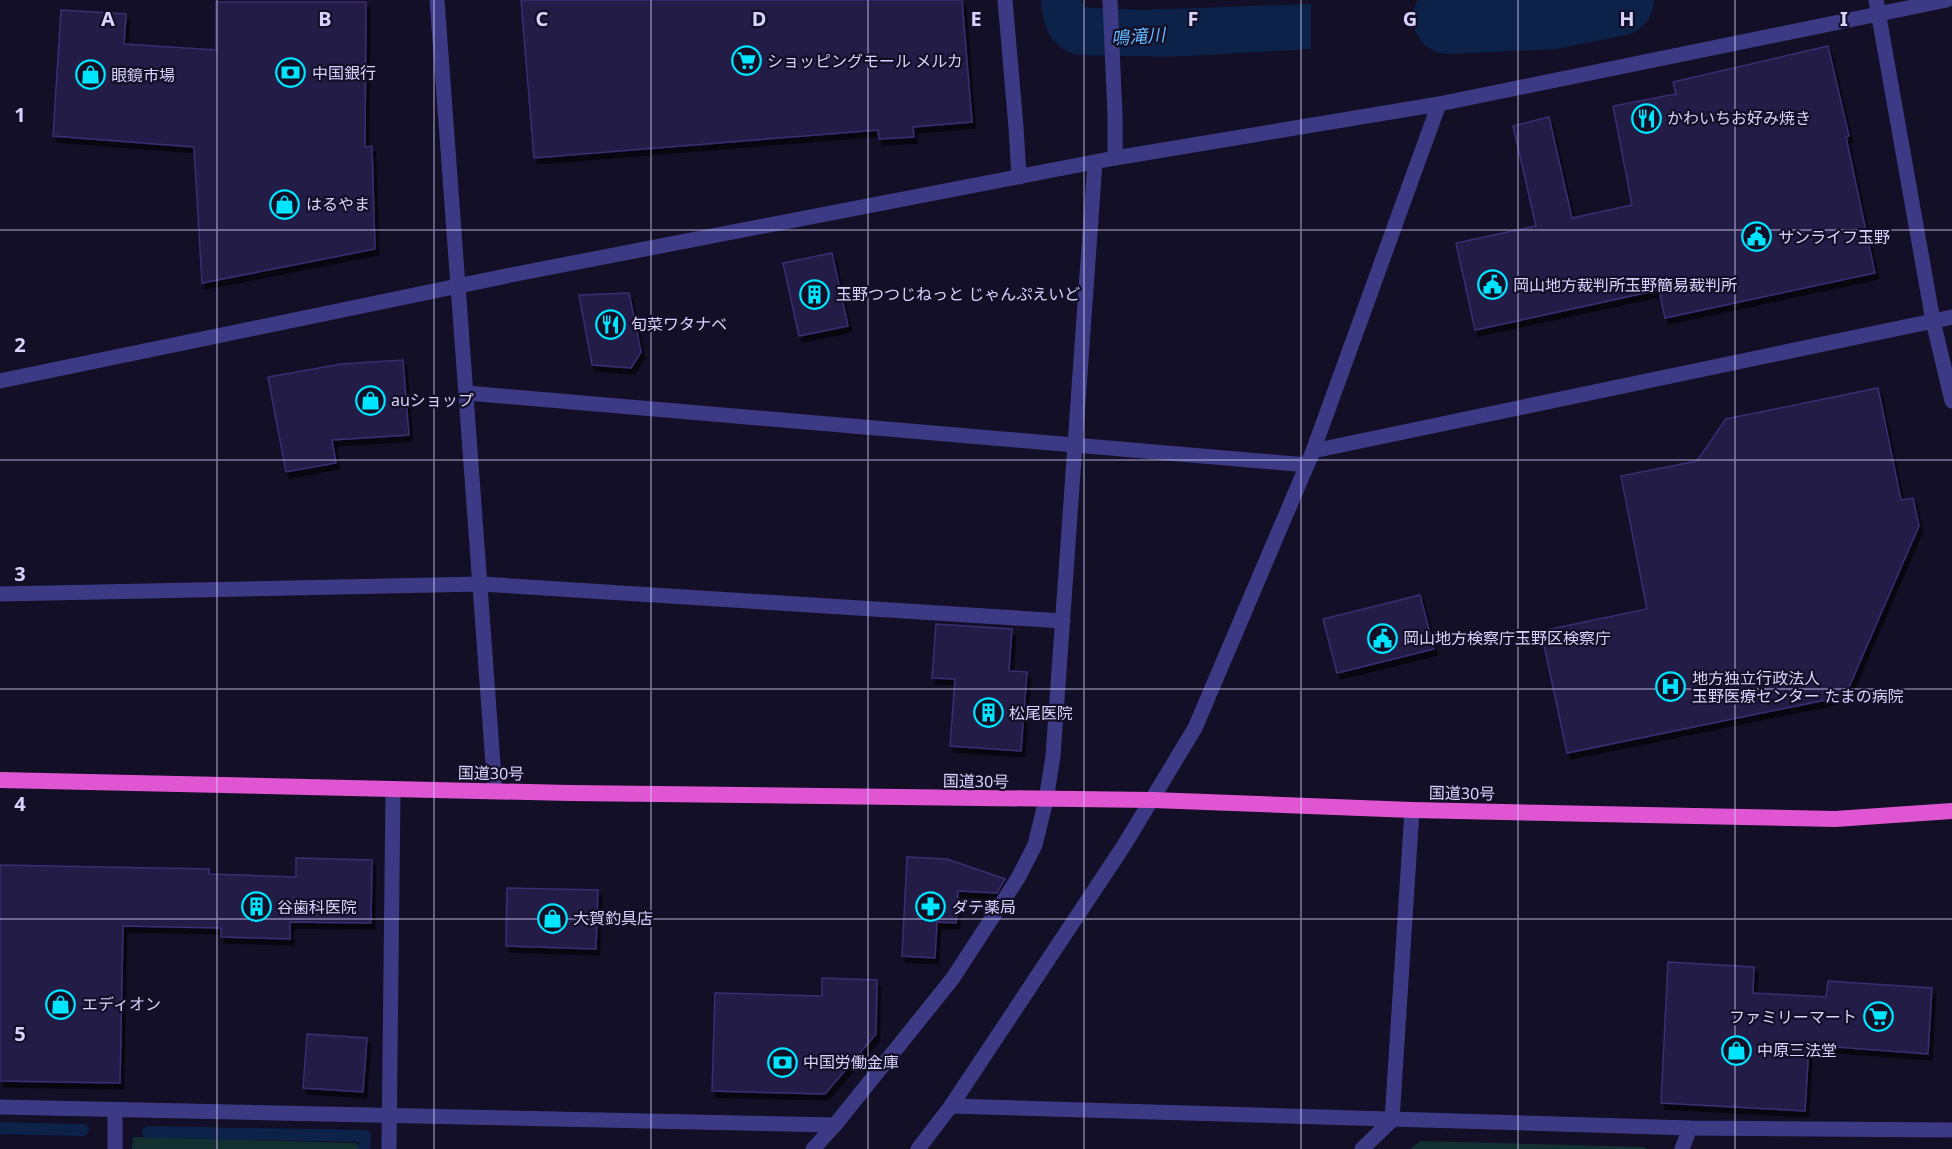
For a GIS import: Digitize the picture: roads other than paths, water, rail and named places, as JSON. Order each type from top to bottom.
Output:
[{"type":"highway","name":"国道30号","points":[[0,780],[495,791],[1153,800],[1412,810],[1834,819],[1952,811]]},
{"type":"street","points":[[437,0],[495,791]]},
{"type":"street","points":[[1005,0],[1019,177]]},
{"type":"street","points":[[0,381],[459,286],[1115,158],[1439,105],[1877,7],[1947,0]]},
{"type":"street","points":[[1110,3],[1115,158]]},
{"type":"street","points":[[1877,7],[1933,321],[1952,401]]},
{"type":"street","points":[[918,1149],[951,1106],[1153,800],[1195,728],[1310,458],[1439,105]]},
{"type":"street","points":[[813,1149],[835,1125],[953,978],[1018,878],[1035,845],[1046,800],[1053,756],[1095,162]]},
{"type":"street","points":[[467,393],[1075,444],[1310,458],[1952,317]]},
{"type":"street","points":[[0,594],[481,584],[1063,621]]},
{"type":"street","points":[[389,1149],[393,789]]},
{"type":"street","points":[[1362,1149],[1392,1120],[1412,810]]},
{"type":"street","points":[[951,1106],[1690,1128],[1952,1130]]},
{"type":"street","points":[[0,1107],[835,1125]]},
{"type":"street","points":[[115,1110],[115,1149]]},
{"type":"street","points":[[1682,1149],[1690,1128]]},
{"type":"water","points":[[1041,0],[1082,0],[1083,7],[1139,10],[1311,4],[1311,49],[1169,57],[1077,55],[1060,46],[1049,34]]},
{"type":"waterway","name":"鳴滝川","points":[[1449,18],[1553,13],[1618,0]]},
{"type":"waterway","points":[[0,1128],[83,1130]]},
{"type":"waterway","points":[[148,1132],[365,1136],[364,1149]]},
{"type":"place","name":"ショッピングモール メルカ","points":[[746,61]]},
{"type":"place","name":"中国銀行","points":[[291,73]]},
{"type":"place","name":"眼鏡市場","points":[[90,75]]},
{"type":"place","name":"かわいちお好み焼き","points":[[1646,118]]},
{"type":"place","name":"はるやま","points":[[285,204]]},
{"type":"place","name":"サンライフ玉野","points":[[1757,237]]},
{"type":"place","name":"岡山地方裁判所玉野簡易裁判所","points":[[1492,285]]},
{"type":"place","name":"玉野つつじねっと じゃんぷえいど","points":[[815,294]]},
{"type":"place","name":"旬菜ワタナベ","points":[[610,324]]},
{"type":"place","name":"auショップ","points":[[370,400]]},
{"type":"place","name":"岡山地方検察庁玉野区検察庁","points":[[1382,638]]},
{"type":"place","name":"地方独立行政法人 玉野医療センター たまの病院","points":[[1671,687]]},
{"type":"place","name":"松尾医院","points":[[988,713]]},
{"type":"place","name":"谷歯科医院","points":[[256,907]]},
{"type":"place","name":"ダテ薬局","points":[[931,907]]},
{"type":"place","name":"大賀釣具店","points":[[552,918]]},
{"type":"place","name":"エディオン","points":[[61,1004]]},
{"type":"place","name":"ファミリーマート","points":[[1878,1017]]},
{"type":"place","name":"中原三法堂","points":[[1736,1050]]},
{"type":"place","name":"中国労働金庫","points":[[782,1062]]}]
